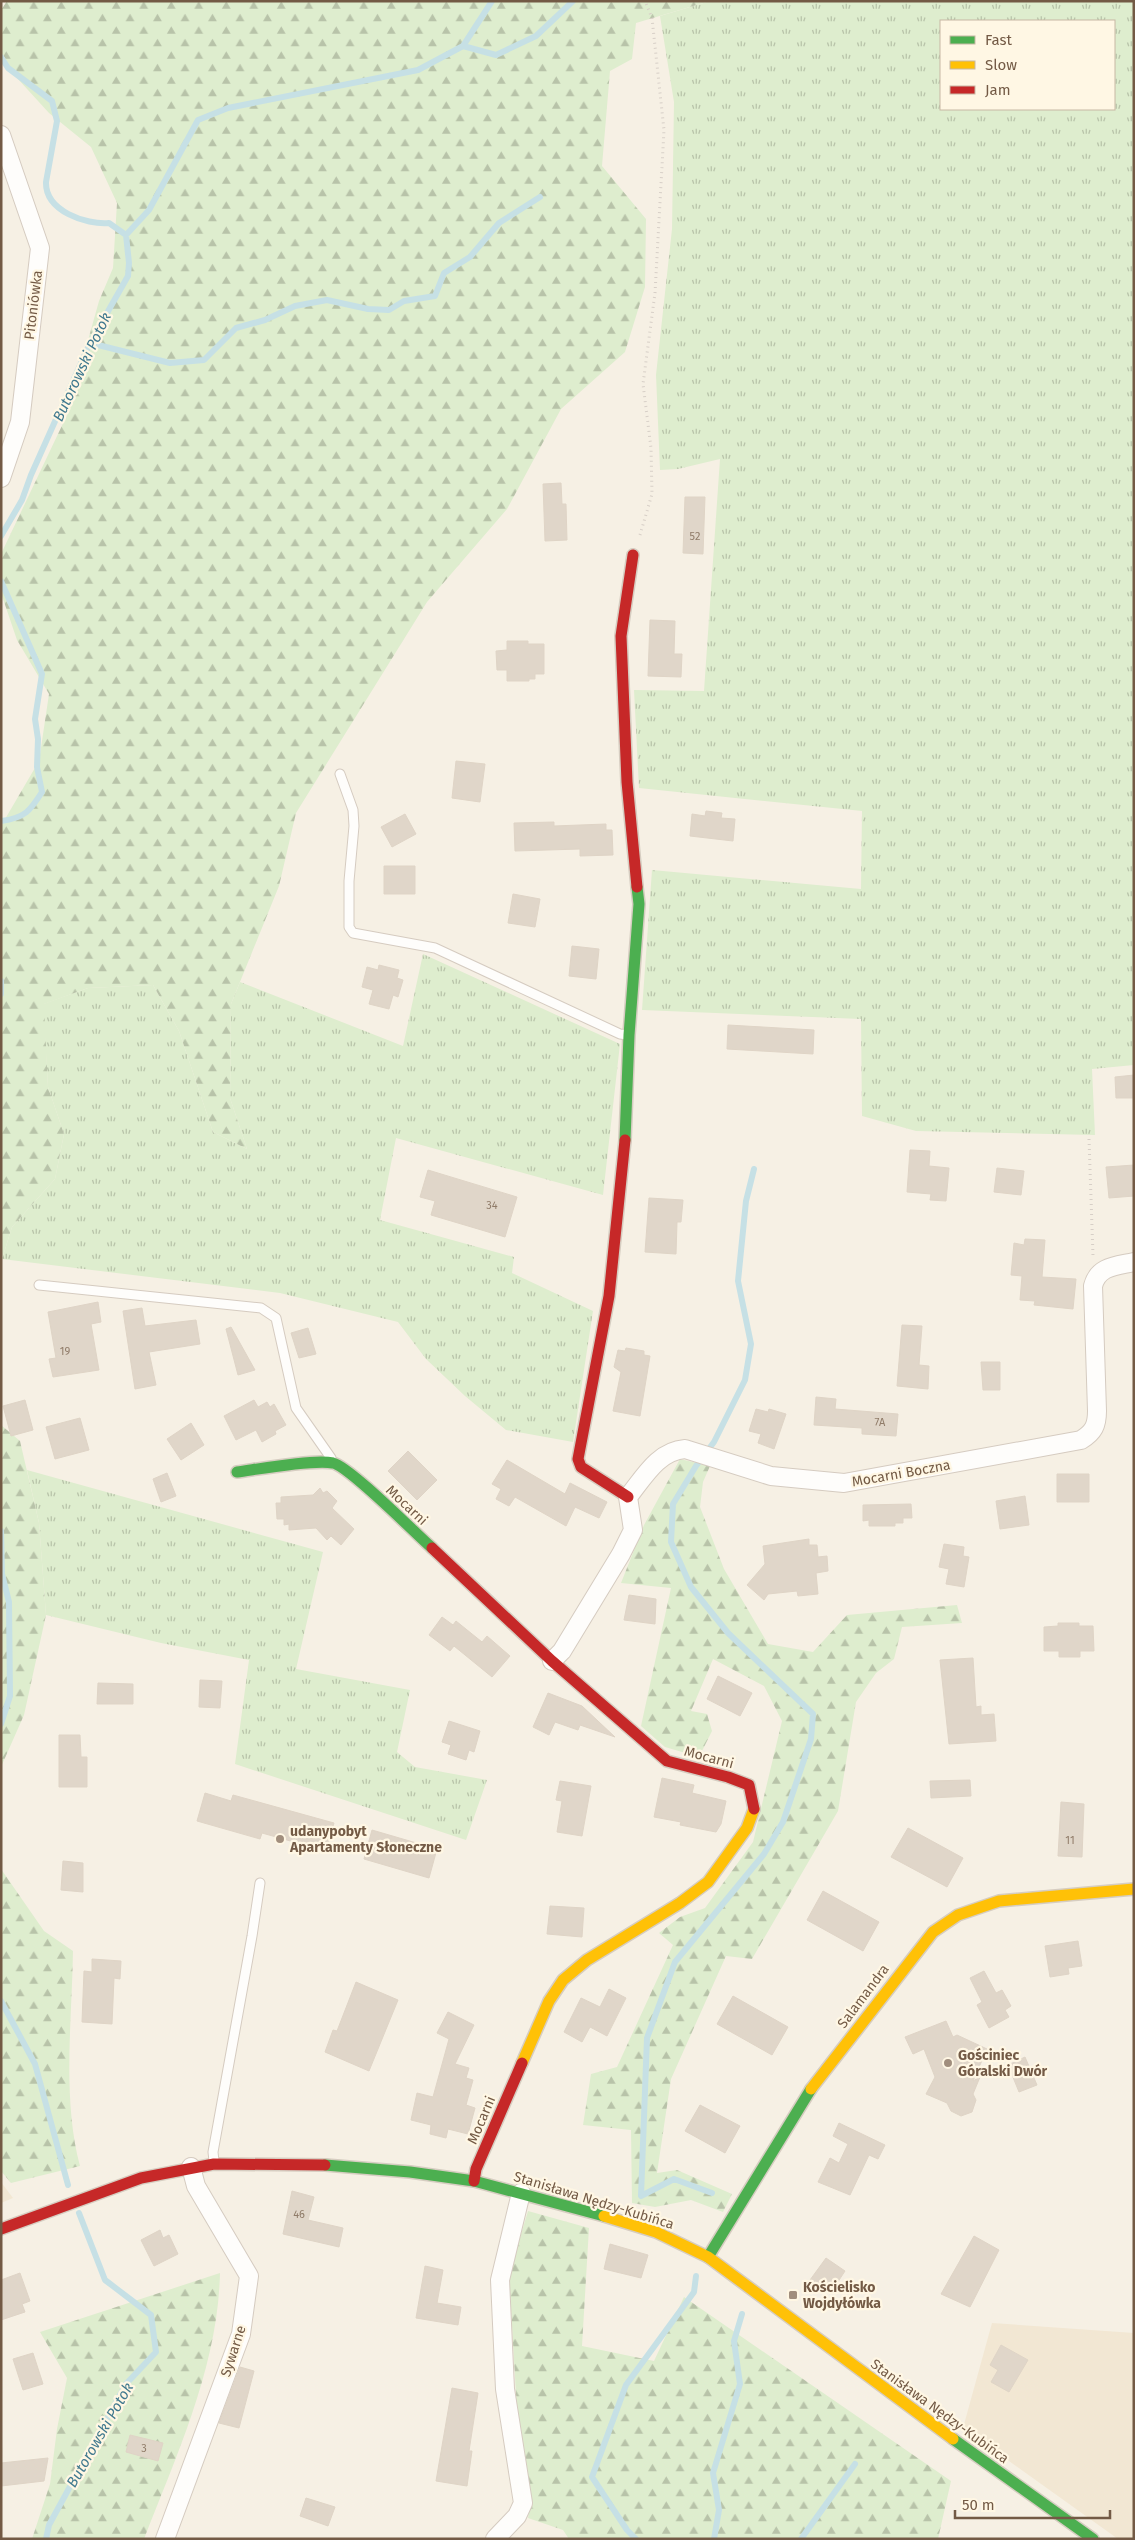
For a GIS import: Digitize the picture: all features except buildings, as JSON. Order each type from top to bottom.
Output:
[{"type":"street","name":"Pitoniówka","points":[[1,135],[40,248],[20,422],[1,478]]},
{"type":"street","points":[[552,1661],[572,1635],[621,1554],[633,1530],[628,1498],[581,1467],[578,1458],[609,1296],[624,1159],[629,1035],[639,904],[627,782],[621,636],[633,554]]},
{"type":"street","points":[[1103,1270],[1134,1262]]},
{"type":"street","name":"Mocarni Boczna","points":[[628,1498],[657,1461],[672,1450],[685,1449],[771,1476],[844,1483],[1081,1440],[1092,1433],[1097,1423],[1093,1286],[1096,1275],[1103,1270]]},
{"type":"street","points":[[237,1472],[314,1463],[334,1463]]},
{"type":"street","name":"Mocarni","points":[[334,1463],[366,1487],[552,1661],[666,1762],[728,1777],[749,1785],[754,1809],[747,1828],[708,1882],[680,1903],[587,1960],[563,1980],[549,2001],[476,2169],[474,2181]]},
{"type":"street","name":"Salamandra","points":[[708,2257],[807,2094],[932,1932],[958,1914],[1000,1901],[1134,1889]]},
{"type":"street","name":"Stanisława Nędzy-Kubińca","points":[[1,2229],[141,2178],[214,2164],[311,2164],[410,2172],[474,2181],[521,2193],[656,2232],[687,2245],[708,2257],[902,2404],[1093,2539]]},
{"type":"street","name":"Sywarne","points":[[164,2539],[241,2334],[249,2276],[196,2186],[191,2168]]},
{"type":"street","points":[[495,2539],[517,2516],[523,2503],[505,2389],[500,2280],[521,2193]]},
{"type":"lane","points":[[340,774],[353,810],[354,826],[349,881],[349,927],[353,933],[434,948],[620,1034],[629,1035]]},
{"type":"lane","points":[[39,1285],[261,1308],[276,1318],[296,1408],[334,1463]]},
{"type":"lane","points":[[214,2164],[213,2152],[260,1883]]},
{"type":"path","points":[[633,554],[652,494],[650,448],[643,384],[655,293],[664,130],[652,18],[645,1]]},
{"type":"path","points":[[1089,1139],[1093,1257],[1103,1270]]},
{"type":"shaded area","points":[[1,2182],[13,2198],[1,2203]]},
{"type":"shaded area","points":[[992,2323],[1134,2333],[1134,2539],[1118,2539],[963,2428]]},
{"type":"green space","points":[[7,1],[710,1],[636,23],[632,59],[610,71],[602,166],[646,219],[645,287],[625,352],[561,409],[507,509],[427,602],[296,813],[279,886],[231,1004],[230,1098],[247,1149],[213,1132],[179,1031],[153,985],[88,988],[44,1004],[48,1087],[64,1134],[55,1179],[12,1227],[2,1259],[1,826],[39,761],[49,694],[17,640],[1,593],[1,554],[67,415],[99,301],[113,268],[117,203],[91,147],[49,113],[17,78],[1,52],[1,10]]},
{"type":"green space","points":[[710,1],[1134,1],[1134,1065],[1092,1069],[1095,1135],[916,1131],[862,1116],[861,1019],[642,1010],[652,870],[861,889],[862,811],[639,788],[634,690],[704,691],[720,459],[678,469],[660,470],[656,375],[672,229],[674,102],[660,16]]},
{"type":"green space","points":[[423,954],[620,1044],[603,1195],[396,1138],[380,1220],[514,1257],[512,1273],[593,1311],[573,1442],[506,1430],[465,1396],[426,1359],[398,1322],[280,1293],[2,1259],[12,1227],[55,1179],[64,1134],[48,1087],[43,1004],[88,988],[153,985],[179,1031],[213,1132],[247,1149],[230,1098],[231,1004],[240,982],[403,1046]]},
{"type":"green space","points":[[1,1425],[20,1441],[39,1523],[46,1615],[24,1715],[1,1767]]},
{"type":"green space","points":[[680,1459],[710,1466],[703,1482],[700,1507],[724,1569],[768,1644],[813,1652],[847,1615],[957,1605],[962,1623],[902,1627],[894,1659],[876,1673],[856,1702],[838,1811],[752,1959],[726,1956],[671,2079],[657,2173],[677,2170],[732,2194],[723,2212],[691,2200],[655,2207],[632,2203],[631,2130],[583,2125],[591,2074],[617,2067],[673,1945],[659,1933],[680,1917],[705,1908],[753,1842],[782,1721],[764,1686],[713,1659],[691,1711],[707,1714],[712,1731],[699,1757],[665,1747],[641,1726],[671,1588],[621,1583],[644,1525]]},
{"type":"green space","points":[[27,1470],[323,1552],[296,1669],[410,1690],[397,1752],[415,1767],[487,1780],[466,1840],[235,1764],[249,1660],[161,1643],[46,1615],[39,1523]]},
{"type":"green space","points":[[1,1869],[44,1931],[73,1951],[69,2059],[71,2114],[80,2166],[11,2183],[1,2171]]},
{"type":"green space","points":[[528,2211],[589,2228],[582,2346],[654,2361],[684,2297],[951,2481],[938,2539],[569,2539],[563,2530],[528,2518],[531,2501],[518,2428],[509,2274]]},
{"type":"green space","points":[[220,2273],[218,2308],[204,2376],[182,2442],[144,2539],[32,2539],[50,2484],[57,2429],[67,2378],[40,2332]]},
{"type":"waterway","points":[[463,46],[492,1]]},
{"type":"waterway","points":[[126,235],[149,210],[198,120],[228,108],[418,70],[463,46],[496,55],[536,36],[573,1]]},
{"type":"waterway","name":"Butorowski Potok","points":[[1,57],[8,68],[52,101],[57,121],[46,182],[47,192],[52,201],[68,214],[89,222],[109,223],[126,235],[129,263],[128,276],[90,343],[31,475],[22,500],[1,536]]},
{"type":"waterway","points":[[90,343],[170,363],[204,360],[236,328],[265,320],[295,306],[327,300],[368,309],[389,310],[404,301],[435,296],[444,273],[470,257],[499,223],[540,197]]},
{"type":"waterway","name":"Butorowski Potok","points":[[1,581],[42,674],[35,719],[38,739],[37,767],[42,792],[30,809],[21,816],[1,821]]},
{"type":"waterway","name":"Butorowski Potok","points":[[1,981],[1,994]]},
{"type":"waterway","points":[[712,2193],[674,2179],[641,2196],[647,2038],[675,1962],[764,1854],[783,1822],[811,1739],[813,1714],[728,1633],[691,1587],[671,1542],[673,1504],[696,1466],[714,1442],[745,1380],[751,1344],[738,1281],[746,1201],[754,1169]]},
{"type":"waterway","name":"Butorowski Potok","points":[[1,1531],[2,1574],[9,1602],[10,1696],[1,1724]]},
{"type":"waterway","name":"Butorowski Potok","points":[[1,2001],[35,2064],[68,2185]]},
{"type":"waterway","name":"Butorowski Potok","points":[[46,2539],[49,2525],[126,2384],[156,2352],[151,2315],[105,2280],[79,2213]]},
{"type":"waterway","points":[[636,2539],[627,2530],[592,2477],[626,2385],[694,2292],[696,2276]]},
{"type":"waterway","points":[[714,2539],[719,2510],[713,2473],[740,2384],[734,2341],[742,2314]]},
{"type":"waterway","points":[[801,2539],[855,2464]]},
{"type":"traffic: fast","points":[[625,1140],[629,1035],[639,904],[637,887]]},
{"type":"traffic: fast","points":[[237,1472],[300,1463],[333,1463],[341,1467],[367,1488],[432,1548]]},
{"type":"traffic: fast","points":[[708,2257],[811,2089]]},
{"type":"traffic: fast","points":[[325,2165],[410,2172],[474,2181],[604,2216]]},
{"type":"traffic: fast","points":[[953,2439],[1093,2539]]},
{"type":"traffic: slow","points":[[522,2063],[549,2001],[563,1980],[587,1960],[680,1903],[708,1882],[747,1828],[754,1809]]},
{"type":"traffic: slow","points":[[811,2089],[933,1932],[958,1915],[999,1901],[1134,1889]]},
{"type":"traffic: slow","points":[[604,2216],[656,2232],[708,2257],[953,2439]]},
{"type":"traffic: jam","points":[[633,555],[621,636],[627,782],[637,887]]},
{"type":"traffic: jam","points":[[625,1140],[609,1296],[578,1459],[581,1467],[628,1497]]},
{"type":"traffic: jam","points":[[432,1548],[552,1661],[667,1761],[728,1777],[749,1785],[754,1809]]},
{"type":"traffic: jam","points":[[474,2181],[476,2169],[522,2063]]},
{"type":"traffic: jam","points":[[1,2229],[141,2178],[214,2164],[325,2165]]},
{"type":"place","name":"udanypobyt Apartamenty Słoneczne","points":[[280,1839]]},
{"type":"place","name":"Gościniec Góralski Dwór","points":[[948,2063]]},
{"type":"place","name":"Kościelisko Wojdyłówka","points":[[793,2295]]}]
